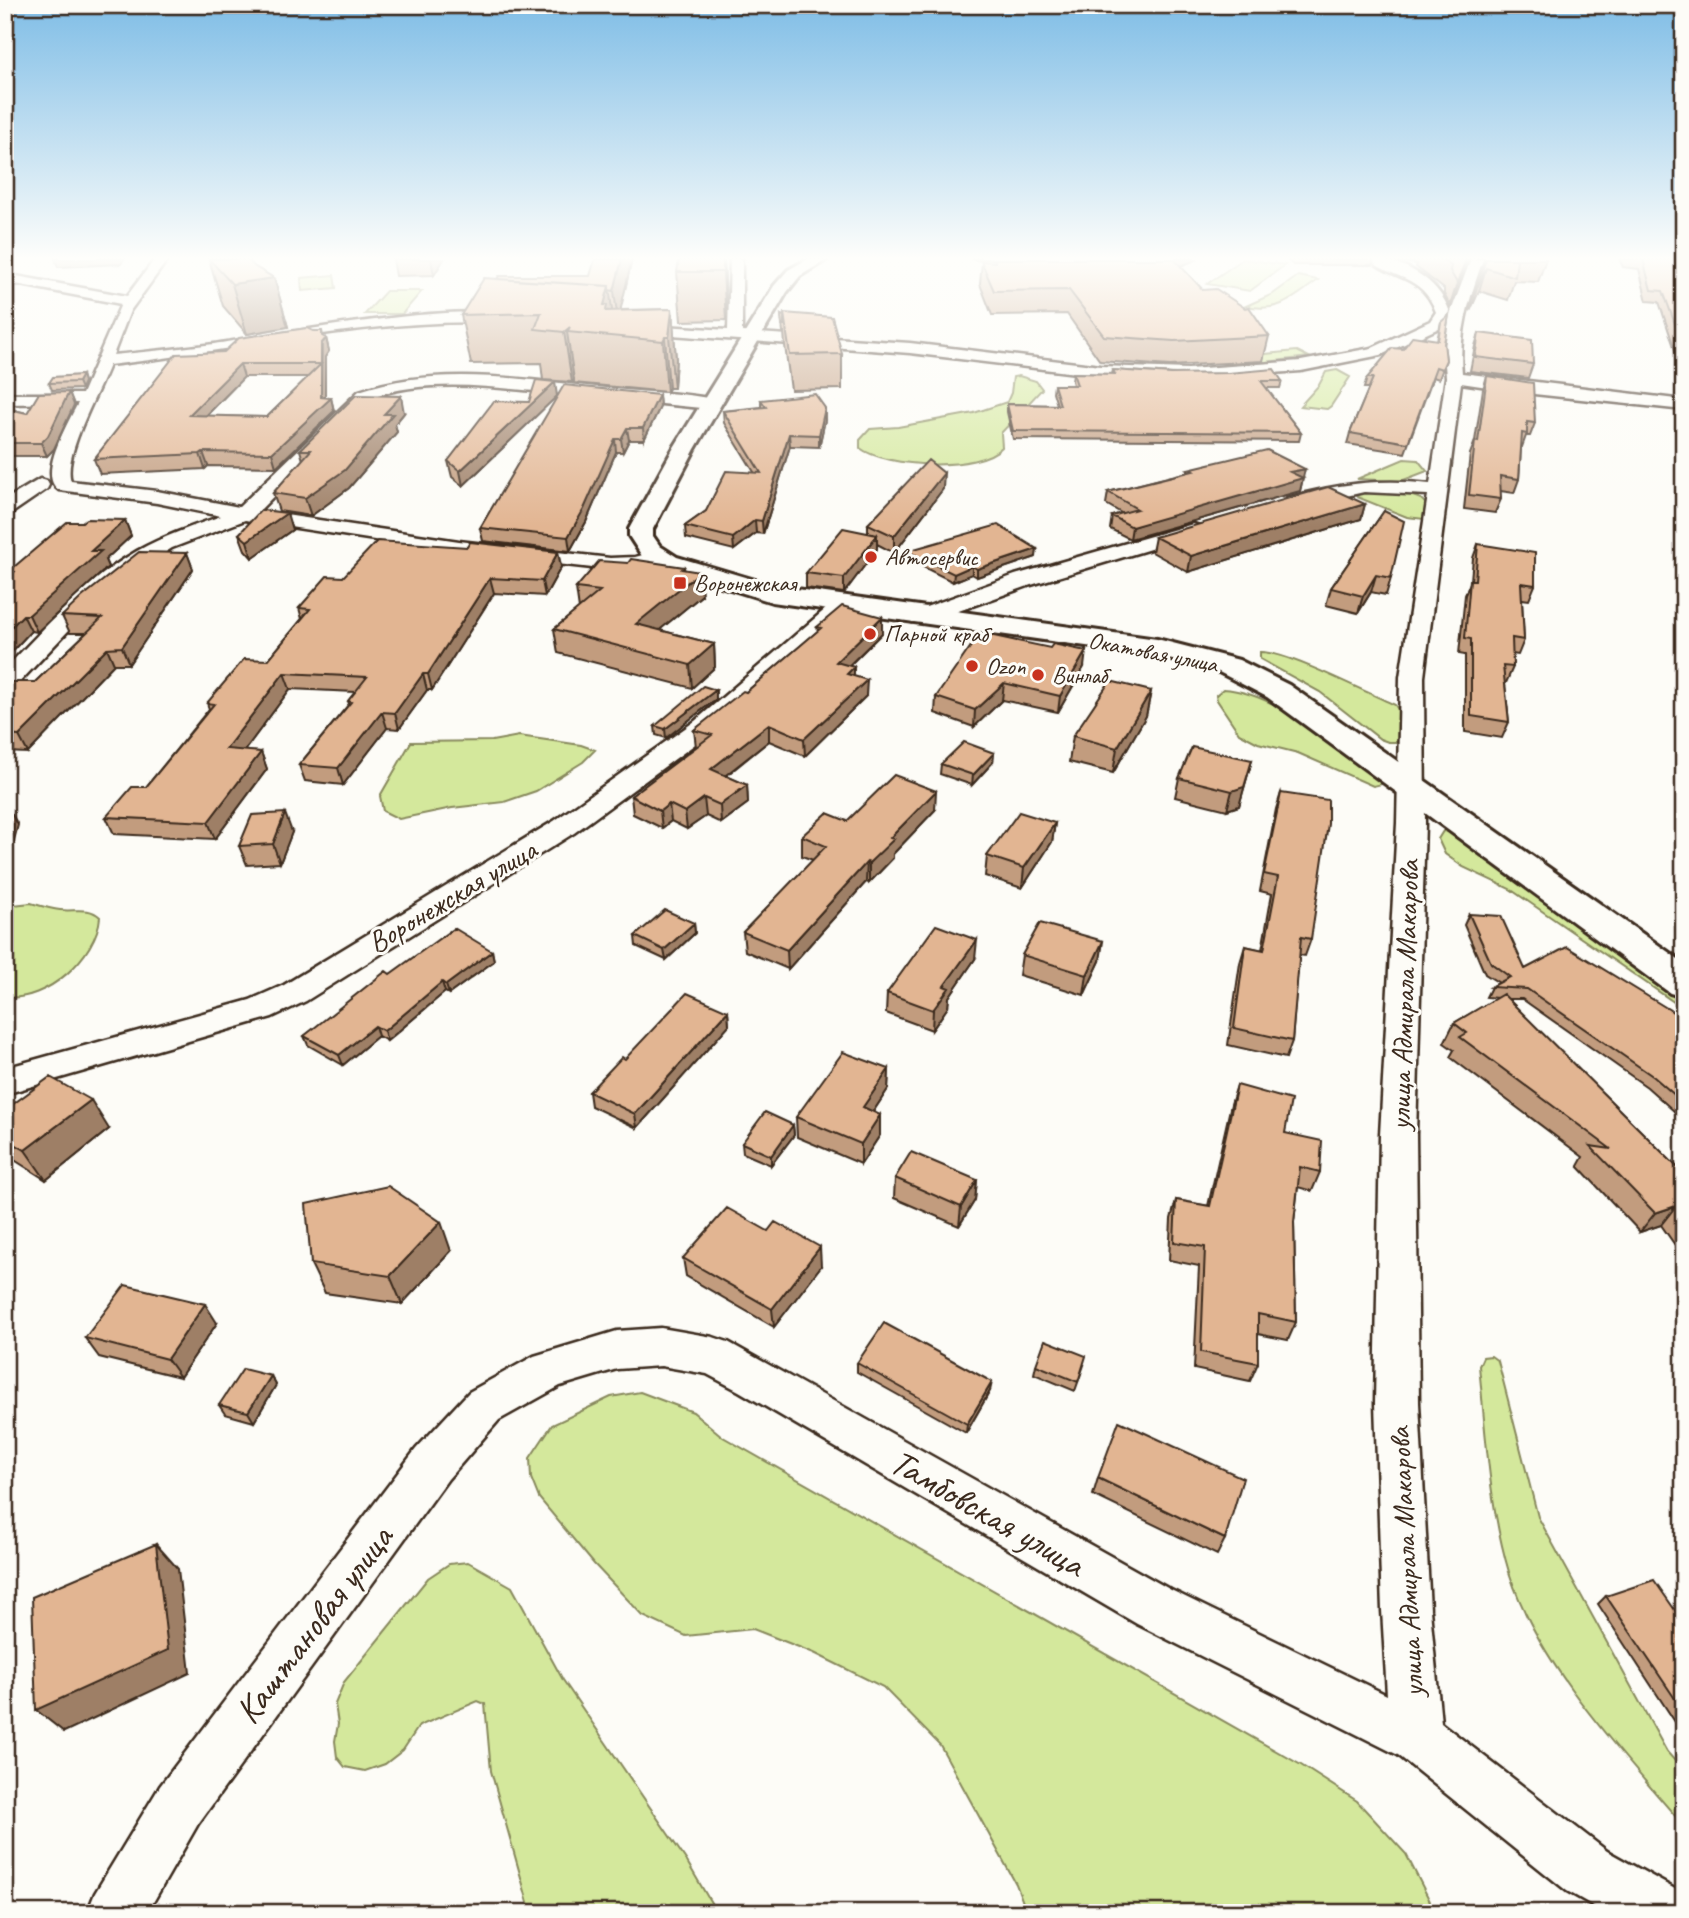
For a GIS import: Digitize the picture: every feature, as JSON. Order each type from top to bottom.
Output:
[{"type":"main road","points":[[658,557],[644,542],[641,528],[711,404],[737,349]]},
{"type":"main road","name":"Окатовая улица","points":[[658,557],[737,586],[772,594],[920,617],[1127,643],[1229,666],[1278,691],[1684,983]]},
{"type":"street","points":[[109,349],[63,455],[59,472],[61,483],[66,486],[187,502],[241,515],[459,547],[596,563],[636,563],[658,557]]},
{"type":"street","points":[[104,361],[210,349]]},
{"type":"street","points":[[914,349],[1101,371],[1188,374],[1301,366],[1356,358],[1384,349]]},
{"type":"street","name":"улица Адмирала Макарова","points":[[1416,1737],[1406,1610],[1397,1402],[1398,1135],[1405,924],[1412,823],[1412,677],[1436,490],[1454,377],[1452,349]]},
{"type":"street","points":[[1454,377],[1534,389],[1684,405]]},
{"type":"street","points":[[5,683],[100,589],[127,568],[164,545],[241,515],[365,394],[393,387],[446,381],[527,385],[711,404]]},
{"type":"street","points":[[5,399],[88,397]]},
{"type":"street","points":[[1277,507],[1359,484],[1391,484],[1436,490]]},
{"type":"street","points":[[5,509],[40,485]]},
{"type":"street","points":[[920,617],[1026,579],[1214,525]]},
{"type":"street","name":"Воронежская улица","points":[[5,1081],[260,1009],[295,993],[564,827],[704,726],[844,606]]},
{"type":"street","name":"Тамбовская улица","points":[[549,1370],[617,1350],[661,1348],[713,1356],[1154,1607],[1337,1701],[1416,1737],[1587,1871],[1662,1913]]},
{"type":"street","name":"Каштановая улица","points":[[115,1913],[179,1805],[432,1464],[484,1406],[549,1370]]},
{"type":"green space","points":[[1297,351],[1309,357],[1242,365],[1229,363],[1255,355]]},
{"type":"green space","points":[[1337,370],[1350,377],[1331,406],[1327,409],[1300,406],[1319,385],[1326,372]]},
{"type":"green space","points":[[1013,377],[1036,381],[1042,389],[1001,433],[1002,447],[990,455],[954,464],[910,463],[873,455],[860,448],[860,440],[870,429],[898,427],[974,413],[1007,402]]},
{"type":"green space","points":[[1404,459],[1418,460],[1427,471],[1401,481],[1357,479]]},
{"type":"green space","points":[[1394,489],[1421,499],[1426,504],[1424,519],[1407,517],[1357,497],[1354,493]]},
{"type":"green space","points":[[1260,652],[1272,653],[1307,665],[1395,705],[1399,711],[1401,742],[1380,739],[1320,692],[1260,659]]},
{"type":"green space","points":[[1223,689],[1265,700],[1287,712],[1330,740],[1386,783],[1373,786],[1298,753],[1258,743],[1239,733],[1217,700],[1216,695]]},
{"type":"green space","points":[[519,736],[581,745],[595,750],[583,762],[536,791],[504,802],[452,808],[399,819],[383,811],[380,796],[411,742],[492,741]]},
{"type":"green space","points":[[1443,831],[1453,832],[1684,999],[1684,1009],[1510,889],[1463,867],[1445,854],[1438,839]]},
{"type":"green space","points":[[31,903],[56,910],[81,910],[96,914],[100,917],[97,932],[79,961],[52,985],[37,993],[5,997],[5,910],[13,905]]},
{"type":"green space","points":[[1491,1356],[1498,1361],[1538,1517],[1667,1752],[1684,1771],[1684,1837],[1677,1818],[1605,1733],[1559,1671],[1522,1606],[1502,1547],[1489,1470],[1479,1366],[1483,1357]]},
{"type":"green space","points":[[640,1392],[693,1412],[723,1437],[1301,1765],[1357,1801],[1406,1854],[1436,1913],[1027,1913],[1016,1884],[940,1745],[883,1687],[814,1653],[753,1629],[686,1636],[643,1616],[594,1564],[539,1498],[531,1478],[530,1458],[552,1425],[611,1397]]},
{"type":"green space","points":[[468,1562],[512,1587],[563,1680],[686,1860],[717,1913],[531,1913],[491,1771],[485,1704],[478,1701],[419,1726],[403,1750],[385,1764],[365,1771],[345,1767],[337,1757],[335,1741],[338,1724],[335,1704],[344,1682],[428,1578],[449,1564]]},
{"type":"building","points":[[228,349],[321,349],[321,364],[321,397],[331,398],[272,453],[203,452],[94,459],[176,354],[224,352]],"holes":[[[240,364],[321,364],[267,417],[189,415]]]},
{"type":"building","points":[[789,349],[841,349],[842,354],[790,355]]},
{"type":"building","points":[[1392,349],[1445,349],[1446,360],[1442,369],[1436,367],[1408,443],[1350,433],[1373,378],[1367,378]]},
{"type":"building","points":[[1476,349],[1532,349],[1533,364],[1475,357]]},
{"type":"building","points":[[1274,369],[1282,381],[1261,381],[1301,433],[1013,431],[1007,404],[1060,405],[1054,385],[1077,385],[1073,373],[1115,374],[1113,370],[1171,374],[1228,373]]},
{"type":"building","points":[[82,375],[78,382],[49,383],[53,377]]},
{"type":"building","points":[[1487,376],[1533,383],[1535,423],[1527,422],[1527,434],[1522,433],[1519,479],[1500,476],[1501,499],[1469,495],[1475,441],[1478,442]]},
{"type":"building","points":[[536,380],[555,382],[460,471],[448,461],[494,401],[529,402]]},
{"type":"building","points":[[564,385],[659,395],[643,428],[627,428],[621,439],[615,439],[584,509],[568,537],[480,528]]},
{"type":"building","points":[[69,392],[48,436],[41,443],[5,443],[5,408],[27,413],[39,393]]},
{"type":"building","points":[[815,394],[825,408],[819,435],[789,434],[762,521],[755,520],[733,538],[685,526],[706,511],[726,471],[761,473],[723,411],[766,407],[761,400]]},
{"type":"building","points":[[356,395],[401,396],[384,414],[393,414],[345,470],[305,498],[273,493],[311,450],[300,450]]},
{"type":"building","points":[[1267,450],[1305,469],[1290,472],[1303,478],[1132,527],[1112,516],[1137,509],[1108,492]]},
{"type":"building","points":[[928,460],[944,473],[894,536],[868,524]]},
{"type":"building","points":[[1328,487],[1365,504],[1191,556],[1155,537]]},
{"type":"building","points":[[261,510],[287,513],[247,541],[239,534]]},
{"type":"building","points":[[1384,511],[1404,521],[1391,578],[1376,575],[1363,596],[1331,588]]},
{"type":"building","points":[[86,519],[125,520],[91,551],[101,551],[5,633],[5,580],[14,572],[8,572],[67,522],[82,522]]},
{"type":"building","points":[[998,525],[1037,549],[977,569],[972,566],[954,574],[907,551]]},
{"type":"building","points":[[843,528],[877,535],[844,578],[806,573]]},
{"type":"building","points":[[377,541],[467,547],[470,542],[558,552],[542,581],[490,578],[428,674],[423,674],[395,713],[382,712],[338,768],[299,765],[351,702],[348,701],[367,677],[284,673],[226,749],[261,752],[208,822],[106,817],[132,787],[146,787],[214,704],[207,703],[244,659],[268,660],[310,609],[299,608],[327,576],[343,577]]},
{"type":"building","points":[[1478,544],[1535,553],[1535,585],[1521,583],[1524,640],[1512,638],[1513,667],[1503,666],[1509,722],[1471,716],[1471,639],[1465,638],[1470,580],[1475,580]]},
{"type":"building","points":[[139,552],[187,553],[122,647],[107,648],[19,736],[5,735],[5,712],[10,708],[5,708],[5,682],[35,682],[102,618],[62,616]]},
{"type":"building","points":[[631,559],[700,572],[636,624],[714,644],[690,665],[554,629],[600,591],[576,588],[599,561],[628,563]]},
{"type":"building","points":[[842,606],[882,617],[836,662],[854,667],[847,674],[867,680],[804,739],[769,724],[711,769],[747,785],[720,805],[704,798],[685,812],[669,804],[660,811],[631,796],[712,735],[694,730],[743,691],[746,692],[821,628],[817,627]]},
{"type":"building","points":[[980,633],[1050,648],[1053,644],[1086,651],[1060,696],[1004,683],[975,710],[936,697]]},
{"type":"building","points":[[1110,681],[1151,691],[1117,748],[1073,736]]},
{"type":"building","points":[[703,686],[716,690],[665,729],[655,726]]},
{"type":"building","points":[[964,742],[994,753],[973,775],[941,764]]},
{"type":"building","points":[[1192,747],[1252,760],[1244,787],[1232,791],[1179,778]]},
{"type":"building","points":[[894,775],[936,791],[890,838],[894,839],[867,862],[787,950],[743,932],[826,846],[802,836],[827,813],[847,821]]},
{"type":"building","points":[[1281,793],[1328,800],[1328,824],[1311,939],[1301,937],[1292,1041],[1234,1028],[1245,946],[1264,950],[1278,877],[1264,874]]},
{"type":"building","points":[[1019,812],[1055,823],[1024,868],[987,856]]},
{"type":"building","points":[[285,813],[273,844],[239,846],[252,815]]},
{"type":"building","points":[[665,910],[694,923],[664,950],[635,936]]},
{"type":"building","points":[[1469,914],[1501,916],[1525,969],[1567,947],[1684,1020],[1684,1103],[1654,1077],[1527,989],[1491,987],[1510,977],[1491,963]]},
{"type":"building","points":[[1040,923],[1103,941],[1087,975],[1022,955]]},
{"type":"building","points":[[936,925],[977,940],[944,986],[949,988],[933,1010],[887,993]]},
{"type":"building","points":[[454,928],[492,951],[446,985],[442,982],[384,1031],[375,1026],[339,1055],[304,1036],[386,971],[390,974]]},
{"type":"building","points":[[687,993],[728,1011],[635,1114],[589,1092],[622,1057],[625,1059]]},
{"type":"building","points":[[1503,994],[1684,1174],[1684,1217],[1676,1206],[1655,1213],[1590,1146],[1611,1149],[1460,1037],[1467,1033],[1454,1023]]},
{"type":"building","points":[[843,1052],[889,1069],[863,1107],[880,1115],[861,1144],[796,1117]]},
{"type":"building","points":[[50,1077],[91,1100],[25,1150],[5,1138],[5,1110]]},
{"type":"building","points":[[1237,1085],[1291,1100],[1285,1133],[1322,1141],[1320,1172],[1300,1167],[1294,1222],[1296,1322],[1258,1314],[1258,1363],[1201,1352],[1205,1247],[1174,1242],[1176,1200],[1210,1206]]},
{"type":"building","points":[[765,1112],[793,1125],[771,1156],[742,1143]]},
{"type":"building","points":[[911,1152],[977,1180],[961,1207],[895,1178]]},
{"type":"building","points":[[388,1186],[441,1222],[390,1276],[311,1264],[306,1204]]},
{"type":"building","points":[[727,1208],[768,1231],[775,1222],[820,1247],[772,1309],[683,1258]]},
{"type":"building","points":[[125,1285],[205,1304],[167,1359],[85,1338]]},
{"type":"building","points":[[884,1323],[992,1382],[967,1424],[857,1363]]},
{"type":"building","points":[[1045,1340],[1086,1356],[1078,1382],[1036,1365]]},
{"type":"building","points":[[243,1369],[271,1376],[248,1412],[219,1405]]},
{"type":"building","points":[[1119,1421],[1243,1478],[1225,1539],[1098,1478]]},
{"type":"building","points":[[156,1544],[168,1650],[36,1710],[32,1597]]},
{"type":"building","points":[[1654,1580],[1684,1623],[1684,1712],[1606,1596]]},
{"type":"place","name":"Автосервис","points":[[871,557]]},
{"type":"place","name":"Воронежская","points":[[680,583]]},
{"type":"place","name":"Парной краб","points":[[870,634]]},
{"type":"place","name":"Ozon","points":[[972,666]]},
{"type":"place","name":"Винлаб","points":[[1038,675]]}]
